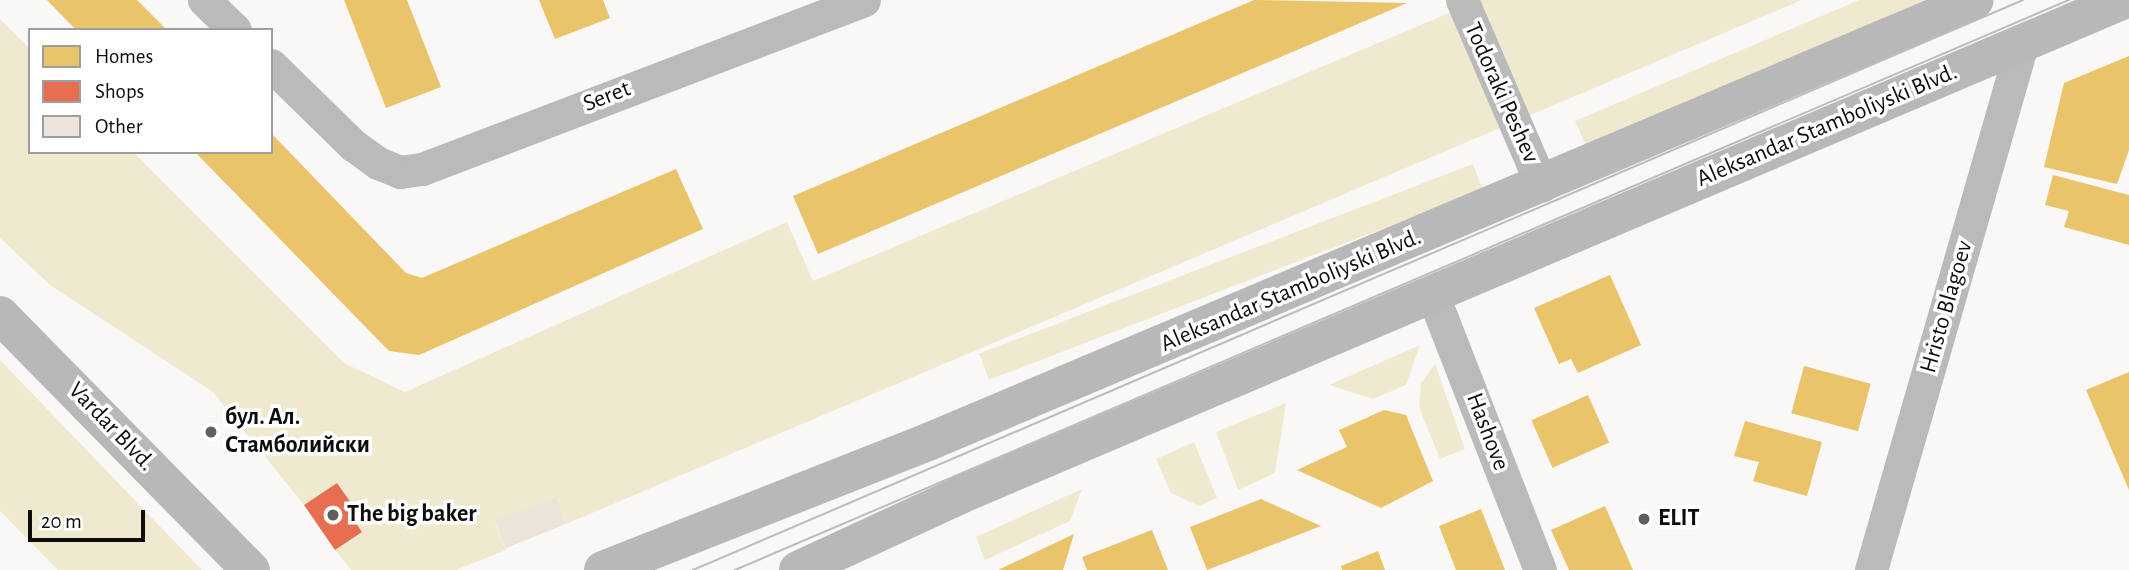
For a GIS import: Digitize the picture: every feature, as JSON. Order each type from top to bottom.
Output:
[{"type":"street","points":[[204,0],[233,28]]},
{"type":"street","name":"Seret","points":[[273,67],[353,145],[400,172],[422,169],[864,0]]},
{"type":"street","name":"Todoraki Peshev","points":[[1462,0],[1542,186]]},
{"type":"street","name":"Aleksandar Stamboliyski Blvd.","points":[[603,570],[928,442],[1542,186],[1975,0]]},
{"type":"street","name":"Aleksandar Stamboliyski Blvd.","points":[[798,570],[973,489],[2124,0]]},
{"type":"street","name":"Hristo Blagoev","points":[[1871,570],[2022,44]]},
{"type":"street","name":"Hashove","points":[[1432,293],[1541,570]]},
{"type":"street","name":"Vardar Blvd.","points":[[0,315],[251,570]]},
{"type":"shaded area","points":[[1480,0],[1802,0],[566,524],[554,497],[495,523],[506,550],[456,570],[351,570],[335,550],[362,531],[352,517],[357,513],[337,483],[304,505],[213,392],[50,285],[0,238],[0,19],[28,47],[28,154],[135,154],[344,363],[405,392],[787,222],[813,281]]},
{"type":"shaded area","points":[[1859,0],[1931,0],[1586,146],[1575,121]]},
{"type":"shaded area","points":[[1473,164],[1483,190],[989,380],[979,354]]},
{"type":"shaded area","points":[[1420,345],[1406,385],[1373,399],[1329,385]]},
{"type":"shaded area","points":[[0,360],[202,570],[58,570],[0,511]]},
{"type":"shaded area","points":[[1435,364],[1465,449],[1440,459],[1419,407],[1421,383]]},
{"type":"shaded area","points":[[1286,403],[1275,473],[1238,490],[1216,432]]},
{"type":"shaded area","points":[[1194,442],[1217,498],[1199,506],[1171,493],[1156,459]]},
{"type":"shaded area","points":[[1082,489],[1070,521],[985,560],[976,537]]},
{"type":"building: Homes","points":[[47,0],[137,0],[165,28],[74,28]]},
{"type":"building: Homes","points":[[344,0],[407,0],[441,87],[386,108]]},
{"type":"building: Homes","points":[[539,0],[603,0],[610,18],[555,39]]},
{"type":"building: Homes","points":[[1254,0],[1407,3],[818,254],[793,196]]},
{"type":"building: Homes","points":[[2129,56],[2129,150],[2117,184],[2044,167],[2064,83]]},
{"type":"building: Homes","points":[[273,135],[406,273],[422,278],[676,169],[703,229],[419,355],[389,351],[197,154],[273,154]]},
{"type":"building: Homes","points":[[2053,175],[2129,195],[2129,245],[2064,227],[2069,211],[2045,205]]},
{"type":"building: Homes","points":[[1610,275],[1641,345],[1578,373],[1571,359],[1559,364],[1534,308]]},
{"type":"building: Homes","points":[[1804,366],[1871,384],[1858,431],[1791,413]]},
{"type":"building: Homes","points":[[2129,372],[2129,490],[2086,390]]},
{"type":"building: Homes","points":[[1588,395],[1609,443],[1553,468],[1531,420]]},
{"type":"building: Homes","points":[[1384,410],[1406,415],[1433,481],[1381,508],[1297,470],[1347,447],[1339,430]]},
{"type":"building: Homes","points":[[1745,421],[1822,442],[1807,496],[1753,481],[1759,462],[1734,456]]},
{"type":"building: Homes","points":[[1261,499],[1321,526],[1207,570],[1190,527]]},
{"type":"building: Homes","points":[[1605,506],[1633,570],[1569,570],[1551,530]]},
{"type":"building: Homes","points":[[1481,509],[1505,570],[1456,570],[1439,526]]},
{"type":"building: Homes","points":[[1152,530],[1168,570],[1087,570],[1082,557]]},
{"type":"building: Homes","points":[[1074,534],[1063,570],[998,570]]},
{"type":"building: Homes","points":[[1378,551],[1385,570],[1342,570],[1341,566]]},
{"type":"building: Shops","name":"The big baker","points":[[337,483],[358,513],[352,517],[362,532],[335,550],[304,505]]},
{"type":"building: Other","points":[[555,497],[566,524],[506,548],[495,521]]},
{"type":"tram line","points":[[693,570],[2023,0]]},
{"type":"tram line","points":[[735,570],[2069,0]]},
{"type":"place","name":"бул. Ал. Стамболийски","points":[[211,432]]},
{"type":"place","name":"The big baker","points":[[333,515]]},
{"type":"place","name":"ELIT","points":[[1644,519]]}]
